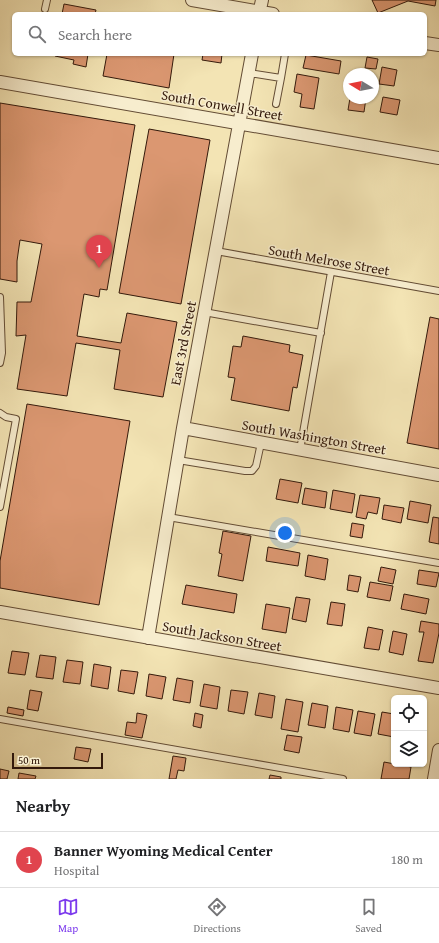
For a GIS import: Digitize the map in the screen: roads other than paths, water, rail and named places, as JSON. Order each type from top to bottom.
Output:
[{"type":"street","points":[[192,0],[260,8],[269,12]]},
{"type":"street","points":[[427,43],[439,45]]},
{"type":"street","name":"East 3rd Street","points":[[148,638],[183,428],[252,56]]},
{"type":"street","name":"South Conwell Street","points":[[0,82],[438,155]]},
{"type":"street","name":"South Washington Street","points":[[183,428],[439,476]]},
{"type":"street","name":"South Jackson Street","points":[[0,612],[439,688]]},
{"type":"street","points":[[434,779],[439,750]]},
{"type":"lane","points":[[45,9],[47,0]]},
{"type":"lane","points":[[276,104],[285,56]]},
{"type":"lane","points":[[249,73],[281,78]]},
{"type":"lane","name":"South Melrose Street","points":[[216,251],[439,291]]},
{"type":"lane","points":[[300,450],[332,272]]},
{"type":"lane","points":[[0,297],[2,353],[0,363]]},
{"type":"lane","points":[[204,312],[321,333]]},
{"type":"lane","points":[[0,414],[16,419],[0,507]]},
{"type":"lane","points":[[178,460],[252,471],[256,466],[261,443]]},
{"type":"lane","points":[[168,517],[439,563]]},
{"type":"lane","points":[[0,719],[343,779]]},
{"type":"place","name":"Banner Wyoming Medical Center","points":[[99,268]]}]
